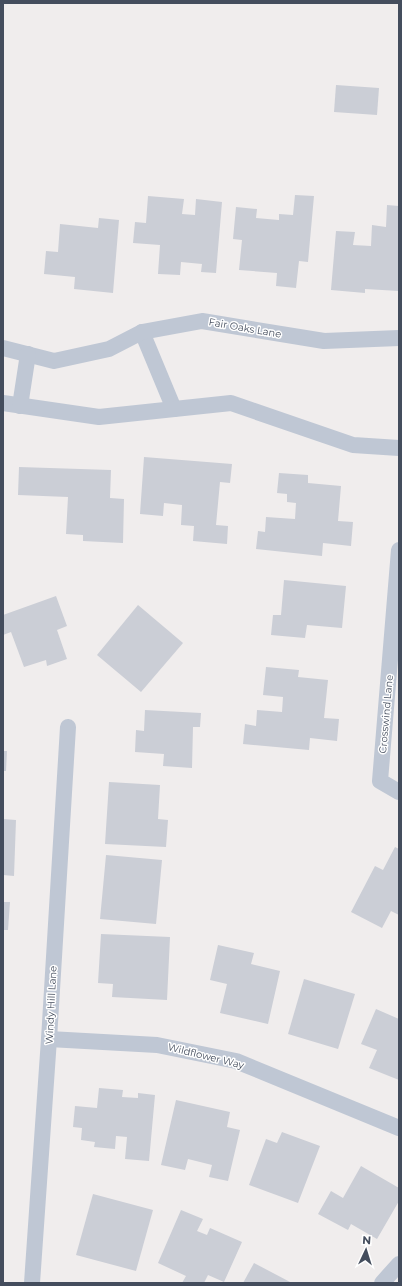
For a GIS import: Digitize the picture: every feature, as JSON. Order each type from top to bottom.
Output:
[{"type":"street","name":"Fair Oaks Lane","points":[[3,348],[54,361],[109,349],[142,332],[202,321],[324,341],[399,338]]},
{"type":"street","points":[[142,332],[174,409]]},
{"type":"street","points":[[20,406],[28,354]]},
{"type":"street","points":[[3,403],[99,417],[231,403],[353,445],[399,448]]},
{"type":"street","name":"Crosswind Lane","points":[[399,550],[380,781],[399,792]]},
{"type":"street","name":"Windy Hill Lane","points":[[32,1283],[68,727]]},
{"type":"street","name":"Wildflower Way","points":[[49,1038],[157,1044],[236,1061],[399,1128]]},
{"type":"street","points":[[382,1283],[399,1264]]},
{"type":"building","points":[[336,85],[379,88],[377,115],[334,112]]},
{"type":"building","points":[[295,195],[314,196],[308,262],[299,261],[296,288],[276,286],[277,273],[239,270],[242,240],[233,239],[236,207],[257,209],[256,218],[279,220],[279,214],[293,215]]},
{"type":"building","points":[[148,196],[184,199],[182,214],[195,215],[196,199],[222,202],[216,273],[201,272],[202,264],[181,262],[180,275],[158,274],[160,245],[133,243],[135,222],[146,223]]},
{"type":"building","points":[[387,205],[399,206],[399,291],[365,289],[365,293],[331,290],[336,231],[355,232],[353,245],[371,246],[372,225],[386,227]]},
{"type":"building","points":[[99,218],[119,220],[113,293],[74,289],[75,277],[44,274],[46,251],[58,252],[60,224],[98,228]]},
{"type":"building","points":[[144,457],[232,464],[230,483],[220,482],[216,525],[228,526],[227,544],[193,541],[194,526],[181,525],[182,505],[164,503],[163,516],[140,514]]},
{"type":"building","points":[[19,467],[111,470],[110,498],[124,499],[123,543],[83,541],[83,535],[66,534],[68,497],[18,495]]},
{"type":"building","points":[[279,473],[308,475],[308,483],[341,486],[338,521],[353,522],[351,546],[323,543],[322,556],[256,549],[258,531],[265,532],[266,517],[295,519],[296,503],[287,502],[287,494],[277,493]]},
{"type":"building","points":[[284,580],[346,586],[342,628],[307,625],[305,638],[271,635],[273,615],[281,615]]},
{"type":"building","points":[[56,596],[67,626],[57,630],[67,659],[47,666],[46,660],[24,667],[11,632],[3,635],[3,615]]},
{"type":"building","points":[[138,605],[183,643],[141,692],[97,655]]},
{"type":"building","points":[[266,667],[299,670],[298,677],[328,680],[324,718],[339,719],[337,741],[310,738],[309,750],[243,744],[245,724],[256,726],[257,710],[282,712],[283,697],[263,695]]},
{"type":"building","points":[[145,710],[201,713],[200,727],[193,727],[192,768],[163,766],[164,754],[135,752],[136,730],[144,731]]},
{"type":"building","points":[[3,751],[7,751],[6,771],[3,771]]},
{"type":"building","points":[[109,782],[160,785],[158,819],[168,820],[166,847],[105,844]]},
{"type":"building","points":[[3,819],[16,820],[14,876],[3,875]]},
{"type":"building","points":[[395,847],[399,849],[399,915],[391,911],[382,928],[351,912],[375,866],[383,870]]},
{"type":"building","points":[[106,855],[162,860],[156,924],[100,919]]},
{"type":"building","points":[[3,902],[10,902],[8,930],[3,930]]},
{"type":"building","points":[[101,934],[170,937],[167,1000],[112,997],[113,984],[98,983]]},
{"type":"building","points":[[218,945],[254,953],[251,964],[280,971],[268,1024],[220,1013],[227,984],[210,980]]},
{"type":"building","points":[[304,979],[355,994],[338,1049],[288,1034]]},
{"type":"building","points":[[376,1009],[399,1019],[399,1080],[369,1068],[377,1050],[361,1044]]},
{"type":"building","points":[[99,1088],[123,1090],[122,1097],[138,1098],[138,1093],[155,1095],[149,1161],[125,1159],[127,1137],[116,1136],[115,1149],[94,1147],[95,1142],[81,1140],[82,1128],[73,1127],[75,1106],[97,1108]]},
{"type":"building","points":[[176,1100],[230,1112],[227,1127],[240,1130],[228,1181],[209,1177],[212,1165],[188,1159],[185,1170],[161,1165]]},
{"type":"building","points":[[282,1132],[320,1146],[298,1203],[249,1185],[266,1139],[277,1143]]},
{"type":"building","points":[[361,1166],[399,1188],[399,1201],[377,1239],[351,1224],[348,1230],[318,1214],[331,1191],[343,1198]]},
{"type":"building","points":[[93,1194],[153,1210],[136,1271],[76,1255]]},
{"type":"building","points":[[181,1210],[203,1219],[197,1231],[207,1235],[210,1228],[242,1242],[224,1282],[208,1275],[204,1283],[182,1283],[186,1276],[158,1263]]},
{"type":"building","points":[[254,1263],[292,1283],[243,1283]]}]
